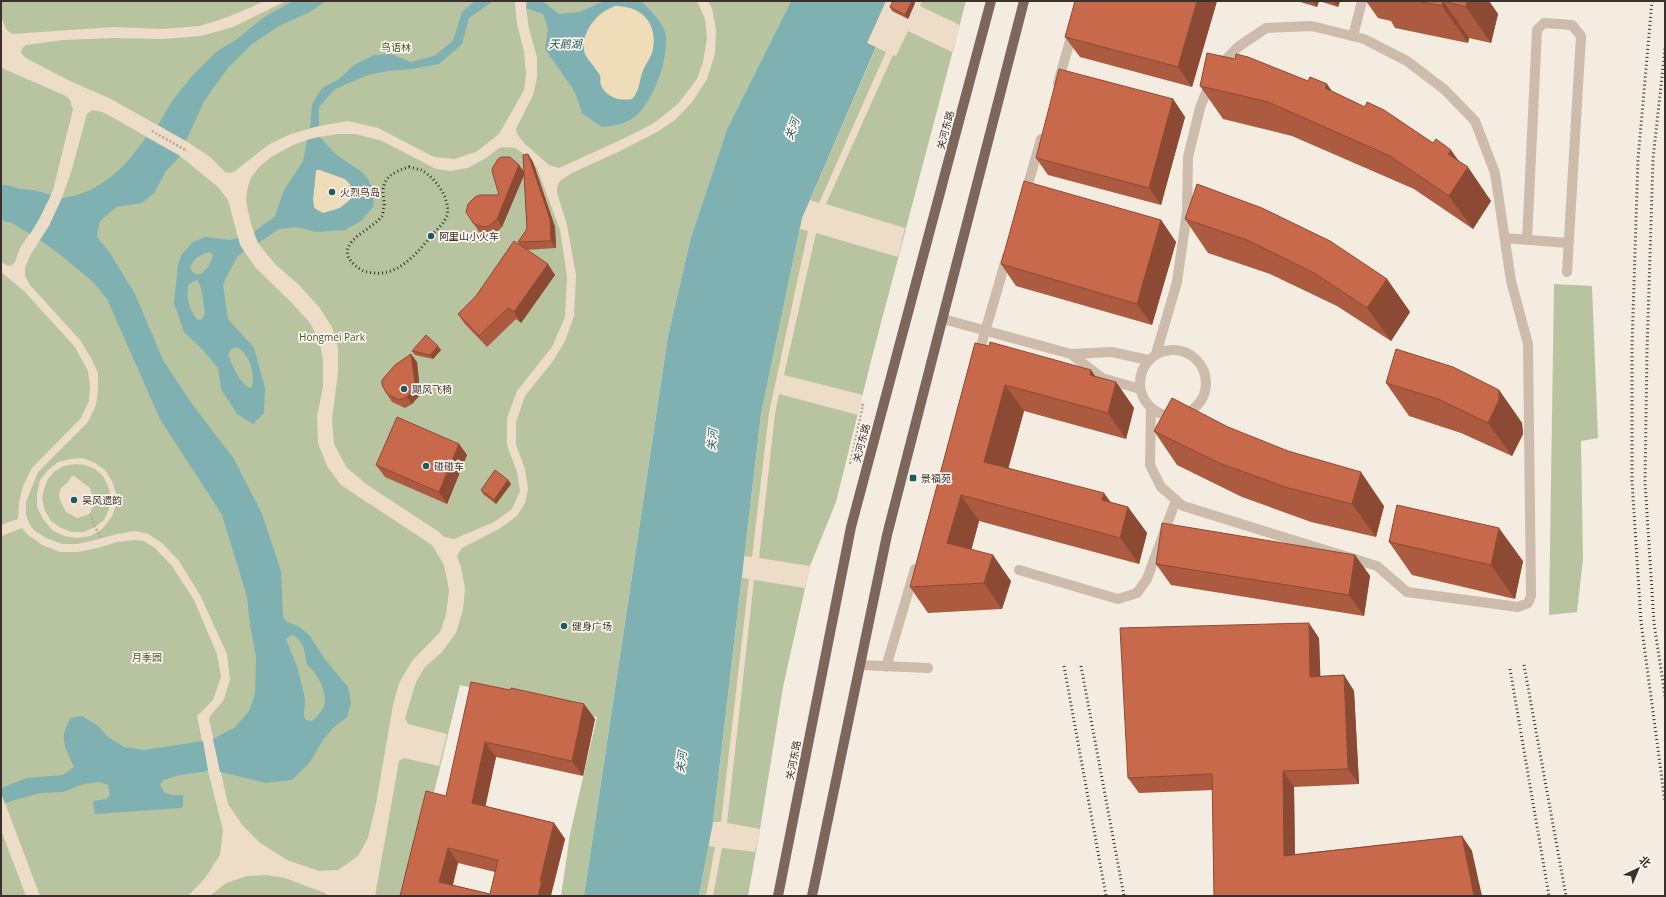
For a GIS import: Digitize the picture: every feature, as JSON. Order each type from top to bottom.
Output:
[{"type":"main road","name":"关河东路","points":[[778,896],[851,527],[991,1]]},
{"type":"main road","points":[[812,896],[887,535],[1024,1]]},
{"type":"lane","points":[[1353,36],[1362,1]]},
{"type":"lane","points":[[1054,94],[1076,21]]},
{"type":"lane","points":[[1527,240],[1537,30],[1544,23],[1572,25],[1581,36],[1567,272]]},
{"type":"lane","points":[[1151,408],[1150,465],[1161,487],[1183,506],[1377,566],[1407,592],[1518,607],[1528,603],[1531,596],[1528,344],[1511,281],[1495,174],[1475,121],[1445,90],[1407,61],[1364,39],[1312,26],[1266,28],[1238,47],[1214,72],[1200,108],[1188,157],[1187,212],[1177,282],[1156,354]]},
{"type":"lane","points":[[1022,207],[1044,132]]},
{"type":"lane","points":[[1505,238],[1568,243]]},
{"type":"lane","points":[[974,369],[1011,244]]},
{"type":"lane","points":[[943,319],[1071,354],[1112,352],[1148,360]]},
{"type":"lane","points":[[1166,350],[1187,352],[1195,358],[1202,367],[1205,378],[1205,389],[1201,400],[1194,408],[1184,414],[1173,416],[1161,414],[1151,408],[1144,399],[1140,390],[1142,369],[1148,360],[1156,354],[1166,350]]},
{"type":"lane","points":[[1071,354],[1102,378],[1140,390]]},
{"type":"lane","points":[[1019,570],[1118,599],[1137,593],[1147,579],[1176,500]]},
{"type":"lane","points":[[886,667],[918,560]]},
{"type":"lane","points":[[860,665],[928,668]]},
{"type":"path","points":[[152,131],[187,151]]},
{"type":"path","points":[[850,464],[863,405],[860,404]]},
{"type":"path","points":[[90,514],[102,539]]},
{"type":"green space","name":"Hongmei Park","points":[[1,1],[791,1],[727,129],[691,237],[668,336],[584,896],[561,896],[570,834],[597,717],[460,685],[409,896],[1,896]]},
{"type":"green space","points":[[886,1],[966,1],[872,357],[836,502],[810,566],[783,687],[748,896],[699,896],[713,822],[761,414],[802,218],[876,48]]},
{"type":"green space","points":[[1554,284],[1592,286],[1598,438],[1581,441],[1583,559],[1577,612],[1549,615]]},
{"type":"sand","points":[[615,6],[624,6],[640,12],[646,17],[653,31],[654,40],[652,52],[643,71],[637,93],[632,99],[627,100],[614,98],[606,93],[601,85],[597,72],[584,52],[583,44],[585,37],[592,24],[602,13]]},
{"type":"sand","name":"火烈鸟岛","points":[[316,170],[345,179],[350,184],[350,200],[340,208],[323,214],[314,208],[313,199]]},
{"type":"shaded area","points":[[265,1],[286,1],[233,27],[201,36],[162,39],[114,38],[63,40],[26,45],[22,49],[21,53],[26,58],[70,81],[111,99],[186,141],[210,157],[225,172],[231,173],[235,171],[268,145],[291,134],[319,126],[348,121],[378,128],[434,157],[454,159],[476,152],[499,134],[524,90],[526,75],[524,51],[517,24],[515,3],[516,1],[527,1],[526,8],[529,29],[537,57],[537,78],[533,95],[516,129],[517,134],[525,144],[549,165],[559,168],[654,123],[678,104],[697,79],[703,62],[707,38],[705,19],[697,1],[708,1],[712,8],[716,30],[715,54],[707,79],[693,101],[675,120],[657,132],[572,173],[560,181],[557,186],[557,193],[567,225],[576,275],[574,316],[565,341],[553,361],[525,396],[516,422],[516,445],[525,469],[528,489],[525,503],[517,516],[499,529],[462,548],[457,556],[461,567],[465,588],[463,610],[456,633],[442,652],[425,667],[416,682],[405,718],[408,724],[447,734],[439,766],[404,758],[399,761],[375,896],[329,896],[325,893],[285,878],[266,875],[247,876],[226,883],[210,896],[188,896],[205,878],[220,855],[223,830],[208,771],[197,716],[213,700],[221,677],[217,654],[194,600],[172,566],[155,548],[144,541],[135,540],[117,542],[98,548],[77,552],[60,552],[42,545],[27,534],[22,528],[1,536],[1,525],[18,519],[19,502],[23,486],[32,468],[81,418],[89,401],[90,387],[88,371],[75,347],[24,291],[1,272],[1,261],[6,265],[11,266],[15,262],[20,248],[38,221],[53,190],[73,109],[70,100],[66,96],[2,68],[1,16],[6,29],[12,34],[114,27],[162,29],[200,26],[228,17]],"holes":[[[92,110],[102,112],[180,156],[218,187],[228,200],[240,245],[256,268],[310,323],[319,340],[323,360],[323,387],[317,416],[318,443],[327,466],[341,485],[432,545],[444,565],[449,590],[446,615],[440,632],[412,661],[399,683],[393,705],[376,804],[368,838],[358,856],[338,870],[319,871],[287,860],[259,842],[243,826],[228,804],[209,719],[223,701],[230,680],[227,654],[200,595],[179,561],[162,543],[148,534],[135,531],[77,544],[63,544],[46,538],[34,530],[26,515],[26,502],[38,472],[88,422],[96,405],[98,373],[91,358],[80,340],[30,285],[25,276],[25,267],[31,254],[49,226],[62,198],[72,169],[87,114]],[[338,134],[356,134],[382,141],[436,169],[450,171],[468,168],[486,158],[499,148],[515,148],[527,156],[537,168],[560,230],[567,276],[565,317],[552,347],[517,391],[507,418],[507,445],[517,472],[520,491],[512,509],[494,522],[454,539],[444,537],[439,532],[366,484],[347,468],[334,444],[332,419],[338,373],[338,348],[332,327],[319,307],[299,285],[275,264],[258,243],[251,224],[246,201],[247,191],[250,179],[259,167],[271,157],[293,145],[313,138]]]},
{"type":"shaded area","points":[[886,1],[922,1],[920,6],[960,25],[952,52],[908,31],[896,56],[893,55],[826,204],[905,228],[898,257],[816,233],[784,375],[863,395],[858,415],[779,394],[775,414],[759,558],[810,566],[805,588],[754,580],[727,823],[760,829],[755,852],[722,848],[713,896],[706,896],[715,847],[708,846],[713,822],[721,822],[749,579],[742,578],[744,556],[752,557],[769,413],[808,231],[800,229],[802,218],[810,200],[819,203],[886,52],[866,43]]},
{"type":"shaded area","points":[[83,458],[95,463],[105,470],[112,481],[116,493],[116,506],[111,518],[102,529],[91,536],[77,538],[64,536],[52,530],[43,519],[37,507],[37,493],[40,480],[48,470],[58,462]],"holes":[[[75,464],[85,465],[95,469],[103,476],[111,497],[109,509],[104,520],[95,527],[84,532],[72,532],[61,528],[51,521],[45,511],[42,499],[48,479],[55,471],[64,466]]]},
{"type":"shaded area","points":[[74,476],[90,488],[94,501],[90,514],[77,518],[66,512],[60,500],[59,494],[61,488],[71,477]]},
{"type":"shaded area","points":[[1,793],[40,896],[26,896],[1,830]]},
{"type":"water","points":[[293,1],[326,1],[308,13],[279,26],[252,44],[228,68],[204,101],[186,141],[158,125],[172,101],[192,76],[216,52],[237,39],[264,17]]},
{"type":"water","points":[[475,1],[493,1],[469,18],[462,44],[439,64],[368,75],[335,89],[319,107],[319,126],[310,128],[312,104],[322,88],[339,79],[354,65],[374,55],[391,54],[411,62],[434,56],[453,41],[462,12]]},
{"type":"water","name":"天鹅湖","points":[[527,1],[542,1],[559,14],[579,12],[604,1],[641,1],[661,23],[665,32],[666,42],[665,55],[657,82],[644,106],[636,115],[628,121],[602,127],[582,113],[575,92],[545,49],[548,28],[543,14],[526,8]],"holes":[[[615,6],[624,6],[640,12],[646,17],[653,31],[654,40],[652,52],[643,71],[637,93],[632,99],[628,100],[614,98],[606,93],[600,84],[600,75],[586,57],[584,48],[585,36],[595,19],[608,9]]]},
{"type":"water","name":"关河","points":[[791,1],[886,1],[867,43],[876,47],[802,218],[761,414],[713,822],[699,896],[584,896],[668,336],[691,237],[727,129]]},
{"type":"water","points":[[146,137],[180,156],[166,171],[154,193],[142,203],[116,207],[100,221],[97,237],[110,253],[135,294],[163,360],[192,404],[234,459],[262,514],[281,571],[283,618],[287,622],[298,626],[310,636],[324,658],[348,687],[351,702],[347,717],[332,729],[323,740],[310,762],[292,780],[266,783],[220,772],[213,739],[234,728],[249,711],[255,694],[256,657],[247,597],[222,515],[160,419],[107,299],[93,282],[40,240],[49,226],[62,198],[88,191],[100,185],[130,159]],"holes":[[[293,635],[304,648],[307,665],[318,678],[323,689],[325,701],[324,706],[312,721],[306,720],[304,717],[305,699],[298,669],[286,639]]]},
{"type":"water","points":[[320,137],[331,150],[363,173],[371,185],[374,206],[361,221],[345,230],[316,232],[297,227],[279,229],[258,243],[254,232],[275,216],[284,190],[303,161],[307,140]],"holes":[[[316,170],[345,179],[350,184],[350,200],[340,208],[323,213],[314,208],[313,199]]]},
{"type":"water","points":[[1,185],[33,190],[51,195],[30,234],[12,223],[1,220]]},
{"type":"water","points":[[205,237],[230,240],[238,238],[244,251],[237,257],[223,284],[228,319],[254,348],[265,388],[264,413],[253,424],[237,414],[221,389],[218,368],[202,349],[184,332],[174,303],[178,264],[182,254],[193,242]],"holes":[[[210,252],[213,255],[212,259],[204,272],[200,274],[193,272],[190,268],[193,262],[204,254]],[[197,280],[199,283],[205,313],[202,319],[198,320],[190,308],[187,293],[189,284]],[[237,347],[242,350],[248,359],[253,376],[252,387],[249,388],[245,385],[236,373],[228,355],[231,349]]]},
{"type":"water","points":[[82,716],[98,726],[108,737],[124,747],[144,750],[203,741],[208,771],[180,775],[163,780],[160,785],[164,792],[172,795],[183,795],[183,807],[181,808],[95,814],[93,801],[107,799],[110,794],[108,785],[99,782],[84,784],[63,792],[40,793],[5,803],[1,793],[1,788],[27,778],[63,775],[74,767],[64,742],[64,737],[67,725],[71,718]]},
{"type":"building","points":[[893,1],[912,1],[905,15],[890,7]]},
{"type":"building","points":[[1075,1],[1197,1],[1178,67],[1065,37]]},
{"type":"building","points":[[1417,1],[1443,1],[1442,6]]},
{"type":"building","points":[[1443,1],[1467,1],[1466,7]]},
{"type":"building","points":[[1207,53],[1235,59],[1236,54],[1248,57],[1308,81],[1310,77],[1327,84],[1325,88],[1365,107],[1367,102],[1384,110],[1433,143],[1436,139],[1451,150],[1448,154],[1468,167],[1449,196],[1390,156],[1268,102],[1200,86]]},
{"type":"building","points":[[1059,69],[1173,99],[1149,188],[1036,158]]},
{"type":"building","points":[[528,154],[550,219],[551,241],[518,242],[527,229],[523,155]]},
{"type":"building","points":[[501,157],[510,157],[519,165],[497,219],[489,226],[484,227],[474,224],[466,212],[468,204],[475,197],[480,195],[499,195],[492,171],[498,159]]},
{"type":"building","points":[[1024,181],[1161,220],[1137,304],[1001,264]]},
{"type":"building","points":[[1197,184],[1262,208],[1330,241],[1387,279],[1367,308],[1314,273],[1247,240],[1185,219]]},
{"type":"building","points":[[514,241],[548,264],[514,312],[508,308],[479,336],[458,314],[476,296]]},
{"type":"building","points":[[426,335],[438,346],[430,355],[412,351]]},
{"type":"building","points":[[990,342],[1091,370],[1090,375],[1116,382],[1108,413],[1005,385],[984,462],[1104,493],[1102,500],[1128,507],[1120,538],[961,495],[947,543],[993,555],[984,583],[910,587],[975,343],[989,346]]},
{"type":"building","points":[[1396,349],[1453,367],[1499,390],[1499,400],[1488,423],[1438,399],[1386,383]]},
{"type":"building","points":[[411,354],[415,383],[414,388],[407,397],[399,400],[387,394],[382,385],[382,380],[395,365]]},
{"type":"building","points":[[1172,398],[1228,427],[1288,451],[1361,472],[1352,504],[1288,488],[1219,463],[1154,431]]},
{"type":"building","name":"碰碰车","points":[[397,417],[459,444],[439,492],[376,465]]},
{"type":"building","points":[[495,470],[508,480],[494,500],[481,490]]},
{"type":"building","points":[[1397,505],[1499,528],[1491,565],[1389,542]]},
{"type":"building","points":[[1162,523],[1355,555],[1349,595],[1156,564]]},
{"type":"building","points":[[1309,623],[1310,677],[1344,675],[1348,769],[1283,771],[1284,856],[1462,836],[1474,896],[1214,896],[1212,774],[1128,778],[1120,628]]},
{"type":"building","points":[[471,682],[510,690],[511,688],[584,704],[572,761],[485,742],[472,803],[554,823],[540,881],[542,881],[538,896],[400,896],[426,791],[446,796]],"holes":[[[448,848],[498,860],[490,894],[439,882]]]},
{"type":"railway","points":[[1652,1],[1638,159],[1632,346],[1632,481],[1641,622],[1665,802]]},
{"type":"railway","points":[[1665,49],[1653,159],[1647,351],[1645,482],[1654,623],[1665,696]]},
{"type":"railway","points":[[409,167],[426,173],[441,189],[447,202],[448,209],[445,221],[412,257],[397,268],[388,272],[378,273],[363,271],[351,261],[347,254],[348,248],[358,236],[378,221],[382,216],[384,205],[383,192],[385,182],[388,178],[395,172],[409,167]]},
{"type":"railway","points":[[1524,665],[1566,896]]},
{"type":"railway","points":[[1064,666],[1106,896]]},
{"type":"railway","points":[[1081,666],[1124,896]]},
{"type":"railway","points":[[1510,669],[1549,896]]},
{"type":"place","name":"火烈鸟岛","points":[[332,192]]},
{"type":"place","name":"阿里山小火车","points":[[431,236]]},
{"type":"place","name":"飓风飞椅","points":[[404,389]]},
{"type":"place","name":"碰碰车","points":[[426,466]]},
{"type":"place","name":"景福苑","points":[[913,478]]},
{"type":"place","name":"吴风遗韵","points":[[74,500]]},
{"type":"place","name":"健身广场","points":[[564,626]]},
{"type":"park label","name":"鸟语林","points":[[396,47]]},
{"type":"park label","name":"月季园","points":[[147,657]]}]
